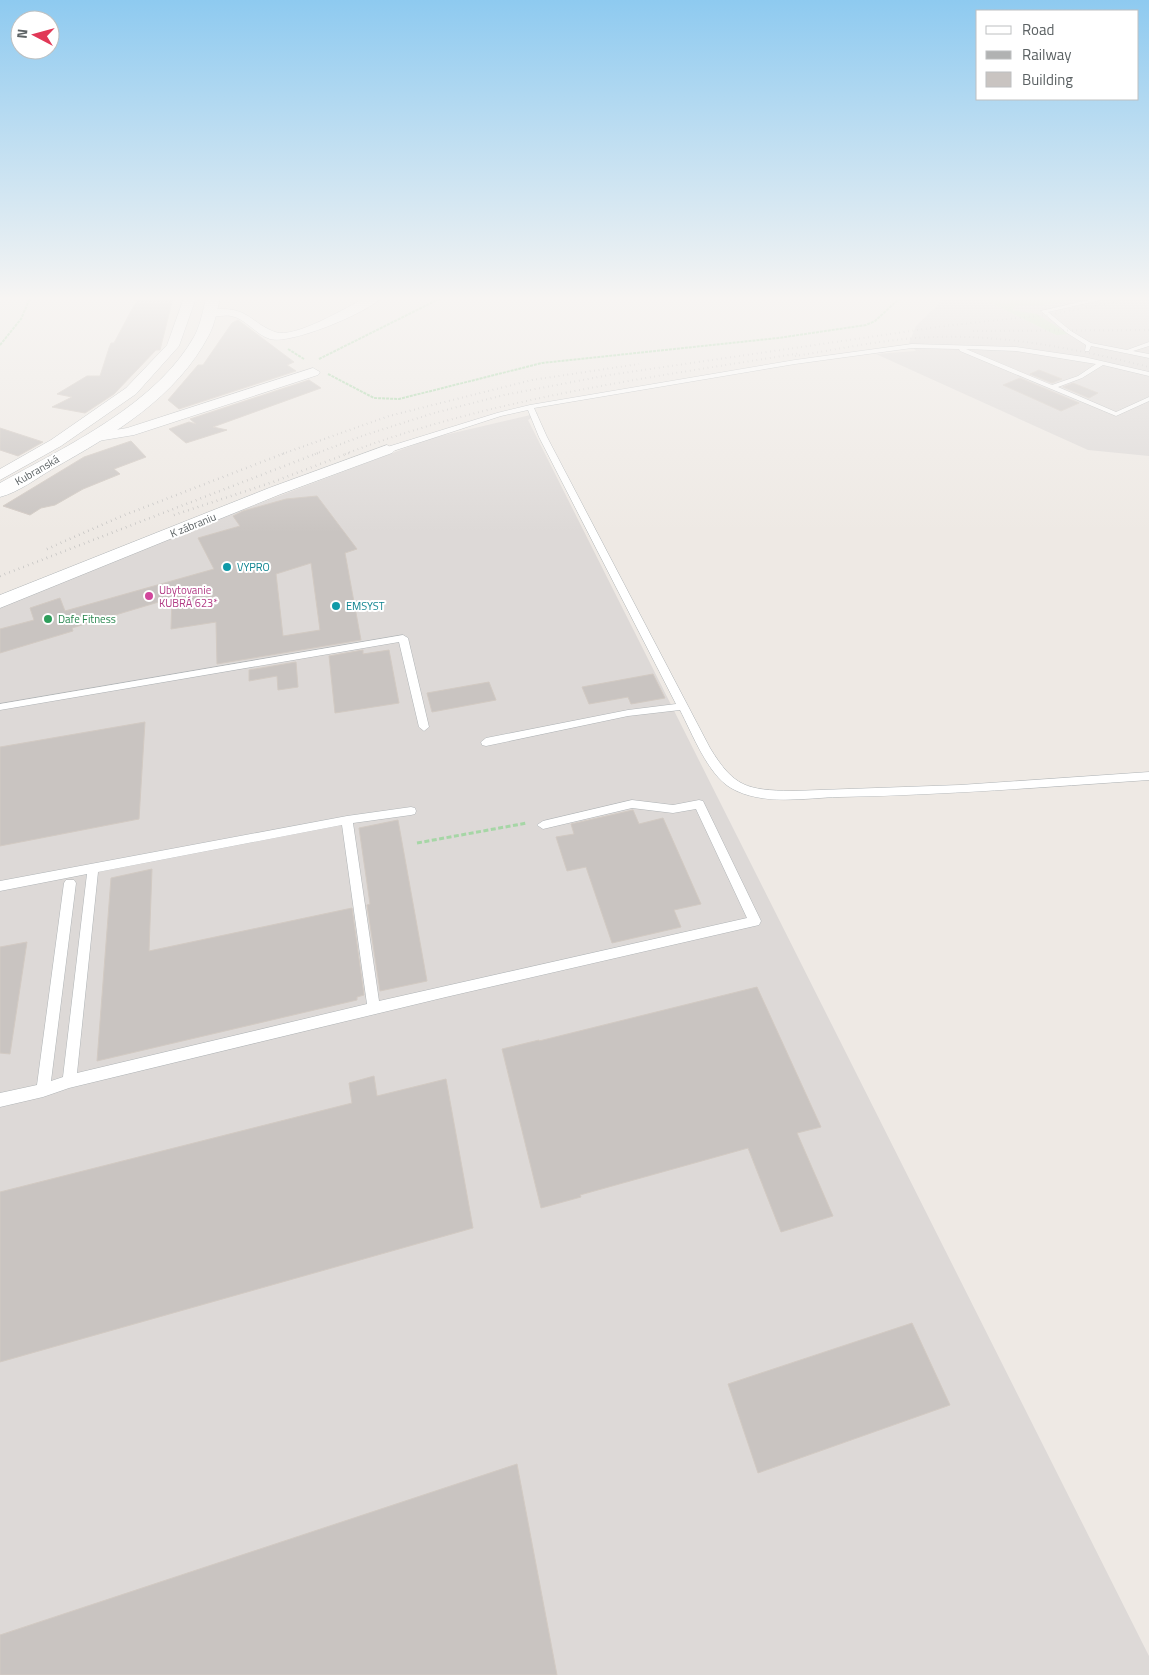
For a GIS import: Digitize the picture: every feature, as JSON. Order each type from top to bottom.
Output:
[{"type":"street","name":"Kubranská","points":[[0,475],[56,443],[131,391],[145,376]]},
{"type":"street","name":"Kubranská","points":[[0,491],[92,438],[153,393],[168,376]]},
{"type":"street","points":[[92,438],[129,432],[286,376]]},
{"type":"street","points":[[131,391],[153,393]]},
{"type":"street","name":"Kubranská","points":[[56,443],[75,448]]},
{"type":"street","name":"K zábraniu","points":[[0,602],[275,491],[387,450]]},
{"type":"lane","points":[[387,450],[499,414],[530,407],[718,376]]},
{"type":"lane","points":[[1027,376],[1116,414],[1149,399]]},
{"type":"lane","points":[[1052,387],[1081,376]]},
{"type":"lane","points":[[530,407],[644,641],[684,706],[705,749],[722,775],[739,788],[760,792],[801,793],[938,791],[1149,776]]},
{"type":"lane","points":[[0,707],[403,638],[424,727]]},
{"type":"lane","points":[[486,742],[628,713],[684,706]]},
{"type":"lane","points":[[0,1100],[43,1090],[69,1081],[374,1008],[755,921],[698,804],[673,809],[632,804],[542,825]]},
{"type":"lane","points":[[0,886],[347,820],[411,811]]},
{"type":"lane","points":[[347,820],[374,1008]]},
{"type":"lane","points":[[69,1081],[93,869]]},
{"type":"lane","points":[[43,1090],[70,883]]},
{"type":"path","points":[[334,376],[374,398],[399,399],[490,376]]},
{"type":"path","points":[[417,843],[522,822]]},
{"type":"shaded area","points":[[925,376],[1149,376],[1149,456],[1088,450]]},
{"type":"shaded area","points":[[539,413],[528,420],[1149,1656],[1149,1675],[0,1675],[0,606],[184,532],[432,438]]},
{"type":"building","points":[[87,376],[131,376],[114,394],[85,413],[52,407],[72,397],[57,394]]},
{"type":"building","points":[[188,376],[280,376],[179,409],[168,400]]},
{"type":"building","points":[[1035,376],[1055,376],[1062,379],[1052,383]]},
{"type":"building","points":[[1020,378],[1079,403],[1061,411],[1003,385]]},
{"type":"building","points":[[309,380],[321,388],[213,427],[227,430],[186,443],[169,429],[189,422],[196,424],[190,419]]},
{"type":"building","points":[[1073,383],[1098,393],[1089,398],[1063,387]]},
{"type":"building","points":[[0,428],[43,442],[18,456],[0,450]]},
{"type":"building","points":[[131,441],[146,457],[114,469],[120,474],[83,489],[55,505],[41,508],[30,515],[3,506],[84,457]]},
{"type":"building","points":[[317,496],[357,549],[345,553],[361,640],[217,664],[216,622],[171,629],[172,598],[72,628],[73,631],[0,653],[0,629],[34,620],[30,608],[60,598],[65,611],[214,569],[198,538],[240,526],[233,516],[243,511],[286,499]],"holes":[[[311,563],[320,630],[283,636],[276,574]]]},
{"type":"building","points":[[363,650],[363,654],[389,650],[399,703],[335,713],[329,656]]},
{"type":"building","points":[[296,662],[298,687],[278,690],[277,676],[249,681],[249,670]]},
{"type":"building","points":[[653,674],[665,698],[631,704],[628,697],[589,704],[582,687]]},
{"type":"building","points":[[489,682],[496,700],[432,712],[427,693]]},
{"type":"building","points":[[145,722],[139,819],[0,846],[0,747]]},
{"type":"building","points":[[633,810],[639,824],[663,818],[701,904],[674,910],[681,927],[612,943],[586,867],[567,871],[556,837],[574,834],[571,824]]},
{"type":"building","points":[[398,820],[427,981],[380,991],[367,905],[370,904],[359,828]]},
{"type":"building","points":[[152,869],[149,951],[352,908],[364,995],[357,997],[357,1000],[97,1061],[111,878]]},
{"type":"building","points":[[27,942],[10,1054],[0,1053],[0,947]]},
{"type":"building","points":[[757,987],[821,1127],[797,1133],[833,1216],[781,1232],[748,1148],[580,1195],[581,1197],[541,1208],[502,1049]]},
{"type":"building","points":[[374,1076],[377,1096],[446,1079],[473,1228],[0,1362],[0,1192],[352,1103],[349,1083]]},
{"type":"building","points":[[912,1323],[950,1405],[758,1473],[728,1384]]},
{"type":"building","points":[[517,1464],[557,1675],[0,1675],[0,1635]]},
{"type":"railway","points":[[282,454],[389,416],[532,380],[558,376]]},
{"type":"railway","points":[[315,454],[362,436],[434,413],[504,395],[603,376]]},
{"type":"railway","points":[[345,454],[456,418],[570,392],[658,376]]},
{"type":"railway","points":[[47,549],[122,516],[285,453]]},
{"type":"railway","points":[[0,576],[318,453]]},
{"type":"railway","points":[[174,515],[273,482],[349,453]]},
{"type":"place","name":"VYPRO","points":[[227,567]]},
{"type":"place","name":"Ubytovanie KUBRÁ 623*","points":[[149,596]]},
{"type":"place","name":"EMSYST","points":[[336,606]]},
{"type":"place","name":"Dafe Fitness","points":[[48,619]]}]
